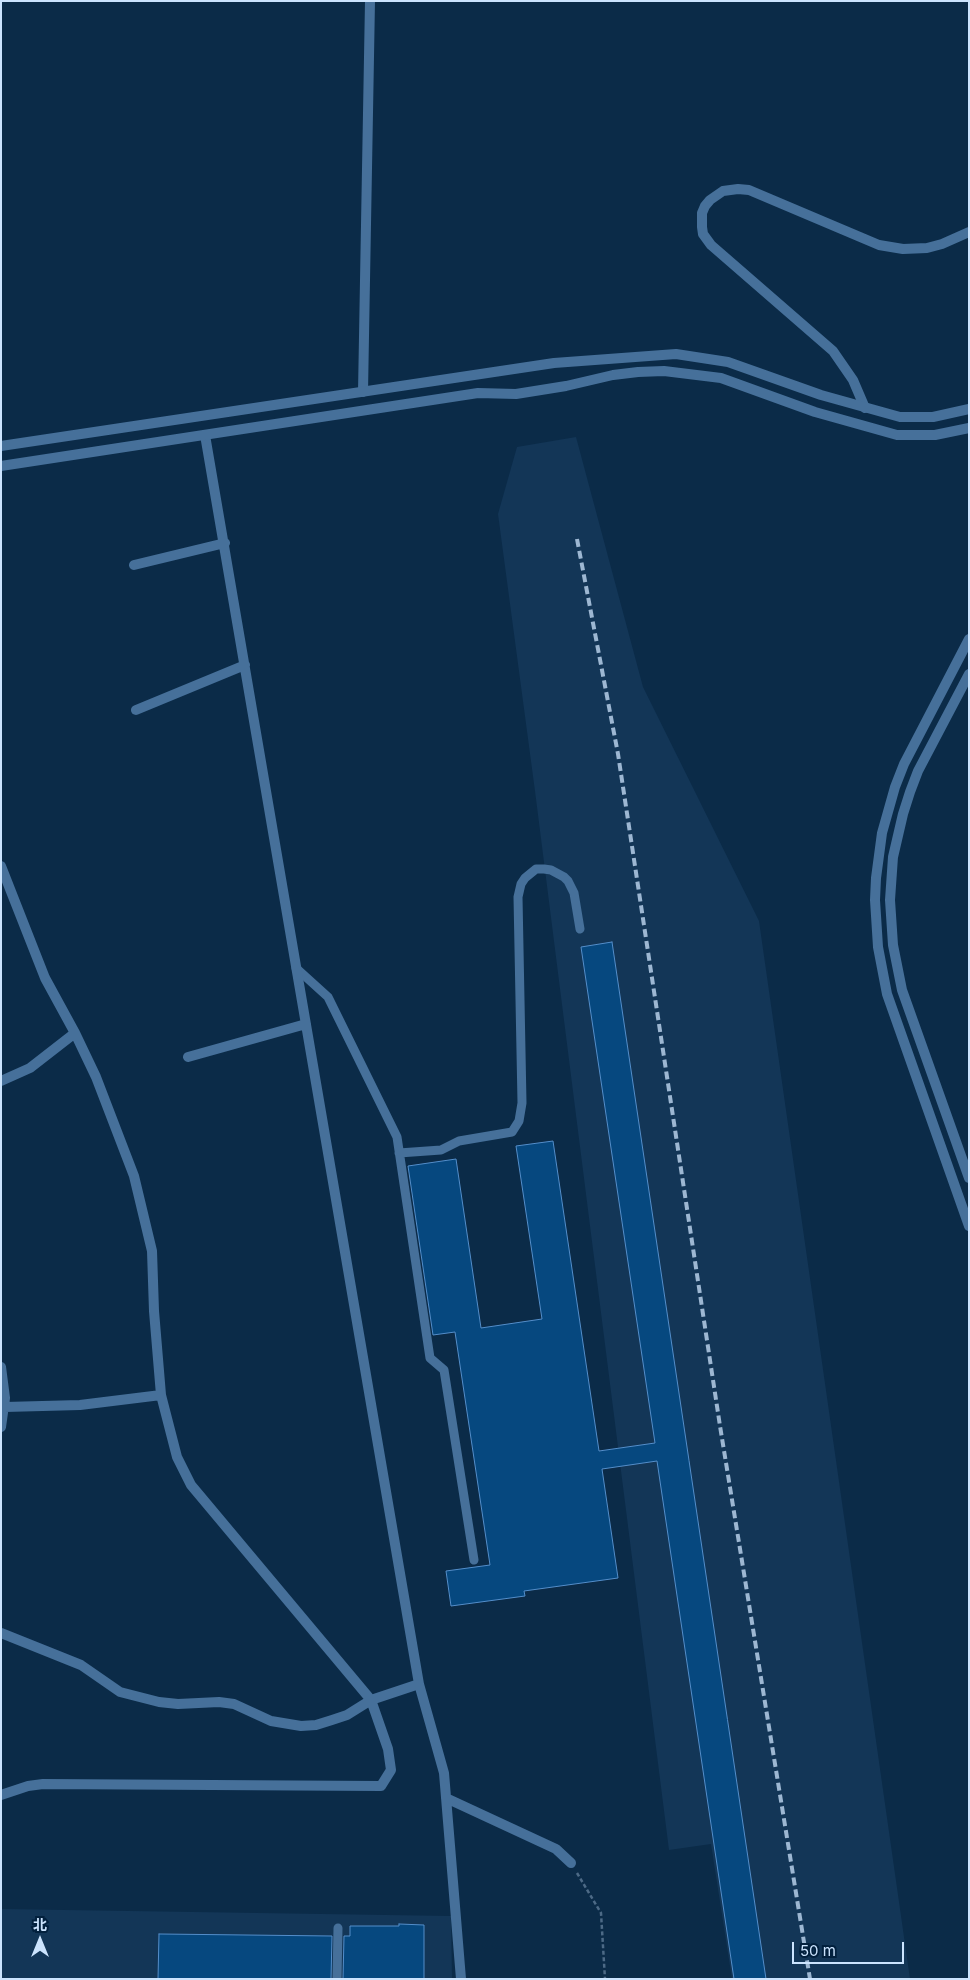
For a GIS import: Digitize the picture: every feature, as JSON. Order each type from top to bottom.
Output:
[{"type":"street","points":[[363,392],[370,1]]},
{"type":"street","points":[[865,408],[853,380],[833,351],[710,245],[702,227],[702,213],[705,206],[723,191],[749,190],[879,245],[903,249],[915,249],[942,244],[969,232]]},
{"type":"street","points":[[1,446],[554,363],[676,354],[728,362],[774,379],[900,417],[916,418],[949,415],[969,409]]},
{"type":"street","points":[[1,466],[478,393],[516,394],[566,386],[613,375],[664,372],[721,378],[815,412],[897,434],[934,435],[969,428]]},
{"type":"street","points":[[205,435],[419,1684],[444,1773],[461,1979]]},
{"type":"street","points":[[134,565],[225,543]]},
{"type":"street","points":[[969,639],[904,764],[895,786],[882,833],[875,900],[878,947],[887,994],[969,1226]]},
{"type":"street","points":[[136,710],[245,665]]},
{"type":"street","points":[[969,674],[918,771],[910,792],[895,850],[890,900],[893,945],[902,990],[969,1178]]},
{"type":"street","points":[[1,866],[46,978],[75,1033],[112,1116],[134,1176],[152,1252],[154,1311],[161,1394],[177,1457],[191,1484],[371,1700],[388,1749],[391,1770],[381,1786],[43,1784],[28,1786],[1,1795]]},
{"type":"street","points":[[188,1056],[306,1024]]},
{"type":"street","points":[[1,1081],[30,1068],[75,1033]]},
{"type":"street","points":[[1,1367],[5,1407],[1,1427]]},
{"type":"street","points":[[5,1407],[80,1405],[161,1394]]},
{"type":"street","points":[[1,1633],[81,1665],[120,1692],[159,1702],[178,1704],[219,1702],[234,1704],[271,1721],[301,1726],[316,1725],[347,1715],[371,1700],[419,1684]]},
{"type":"street","points":[[446,1798],[556,1849],[571,1863]]},
{"type":"lane","points":[[399,1153],[441,1150],[459,1141],[512,1132],[519,1121],[522,1103],[518,897],[524,878],[536,869],[551,870],[564,876],[574,893],[580,929]]},
{"type":"lane","points":[[296,968],[328,997],[397,1137],[430,1358],[444,1370],[474,1560]]},
{"type":"lane","points":[[337,1979],[338,1928]]},
{"type":"path","points":[[571,1863],[601,1912],[606,1979]]},
{"type":"shaded area","points":[[576,437],[643,687],[759,921],[910,1979],[732,1979],[711,1844],[669,1850],[535,791],[498,514],[517,447]]},
{"type":"shaded area","points":[[1,1909],[451,1916],[452,1979],[1,1979]]},
{"type":"building","points":[[612,942],[766,1979],[734,1979],[657,1461],[602,1469],[618,1578],[524,1591],[525,1596],[451,1606],[446,1571],[490,1565],[455,1332],[433,1335],[408,1166],[456,1159],[481,1328],[542,1319],[516,1146],[553,1141],[599,1451],[655,1443],[581,947]]},
{"type":"building","points":[[399,1924],[424,1925],[424,1979],[343,1979],[344,1936],[350,1936],[350,1926],[399,1926]]},
{"type":"building","points":[[159,1934],[332,1936],[331,1979],[158,1979]]},
{"type":"railway","points":[[577,539],[618,754],[720,1426],[810,1979]]}]
